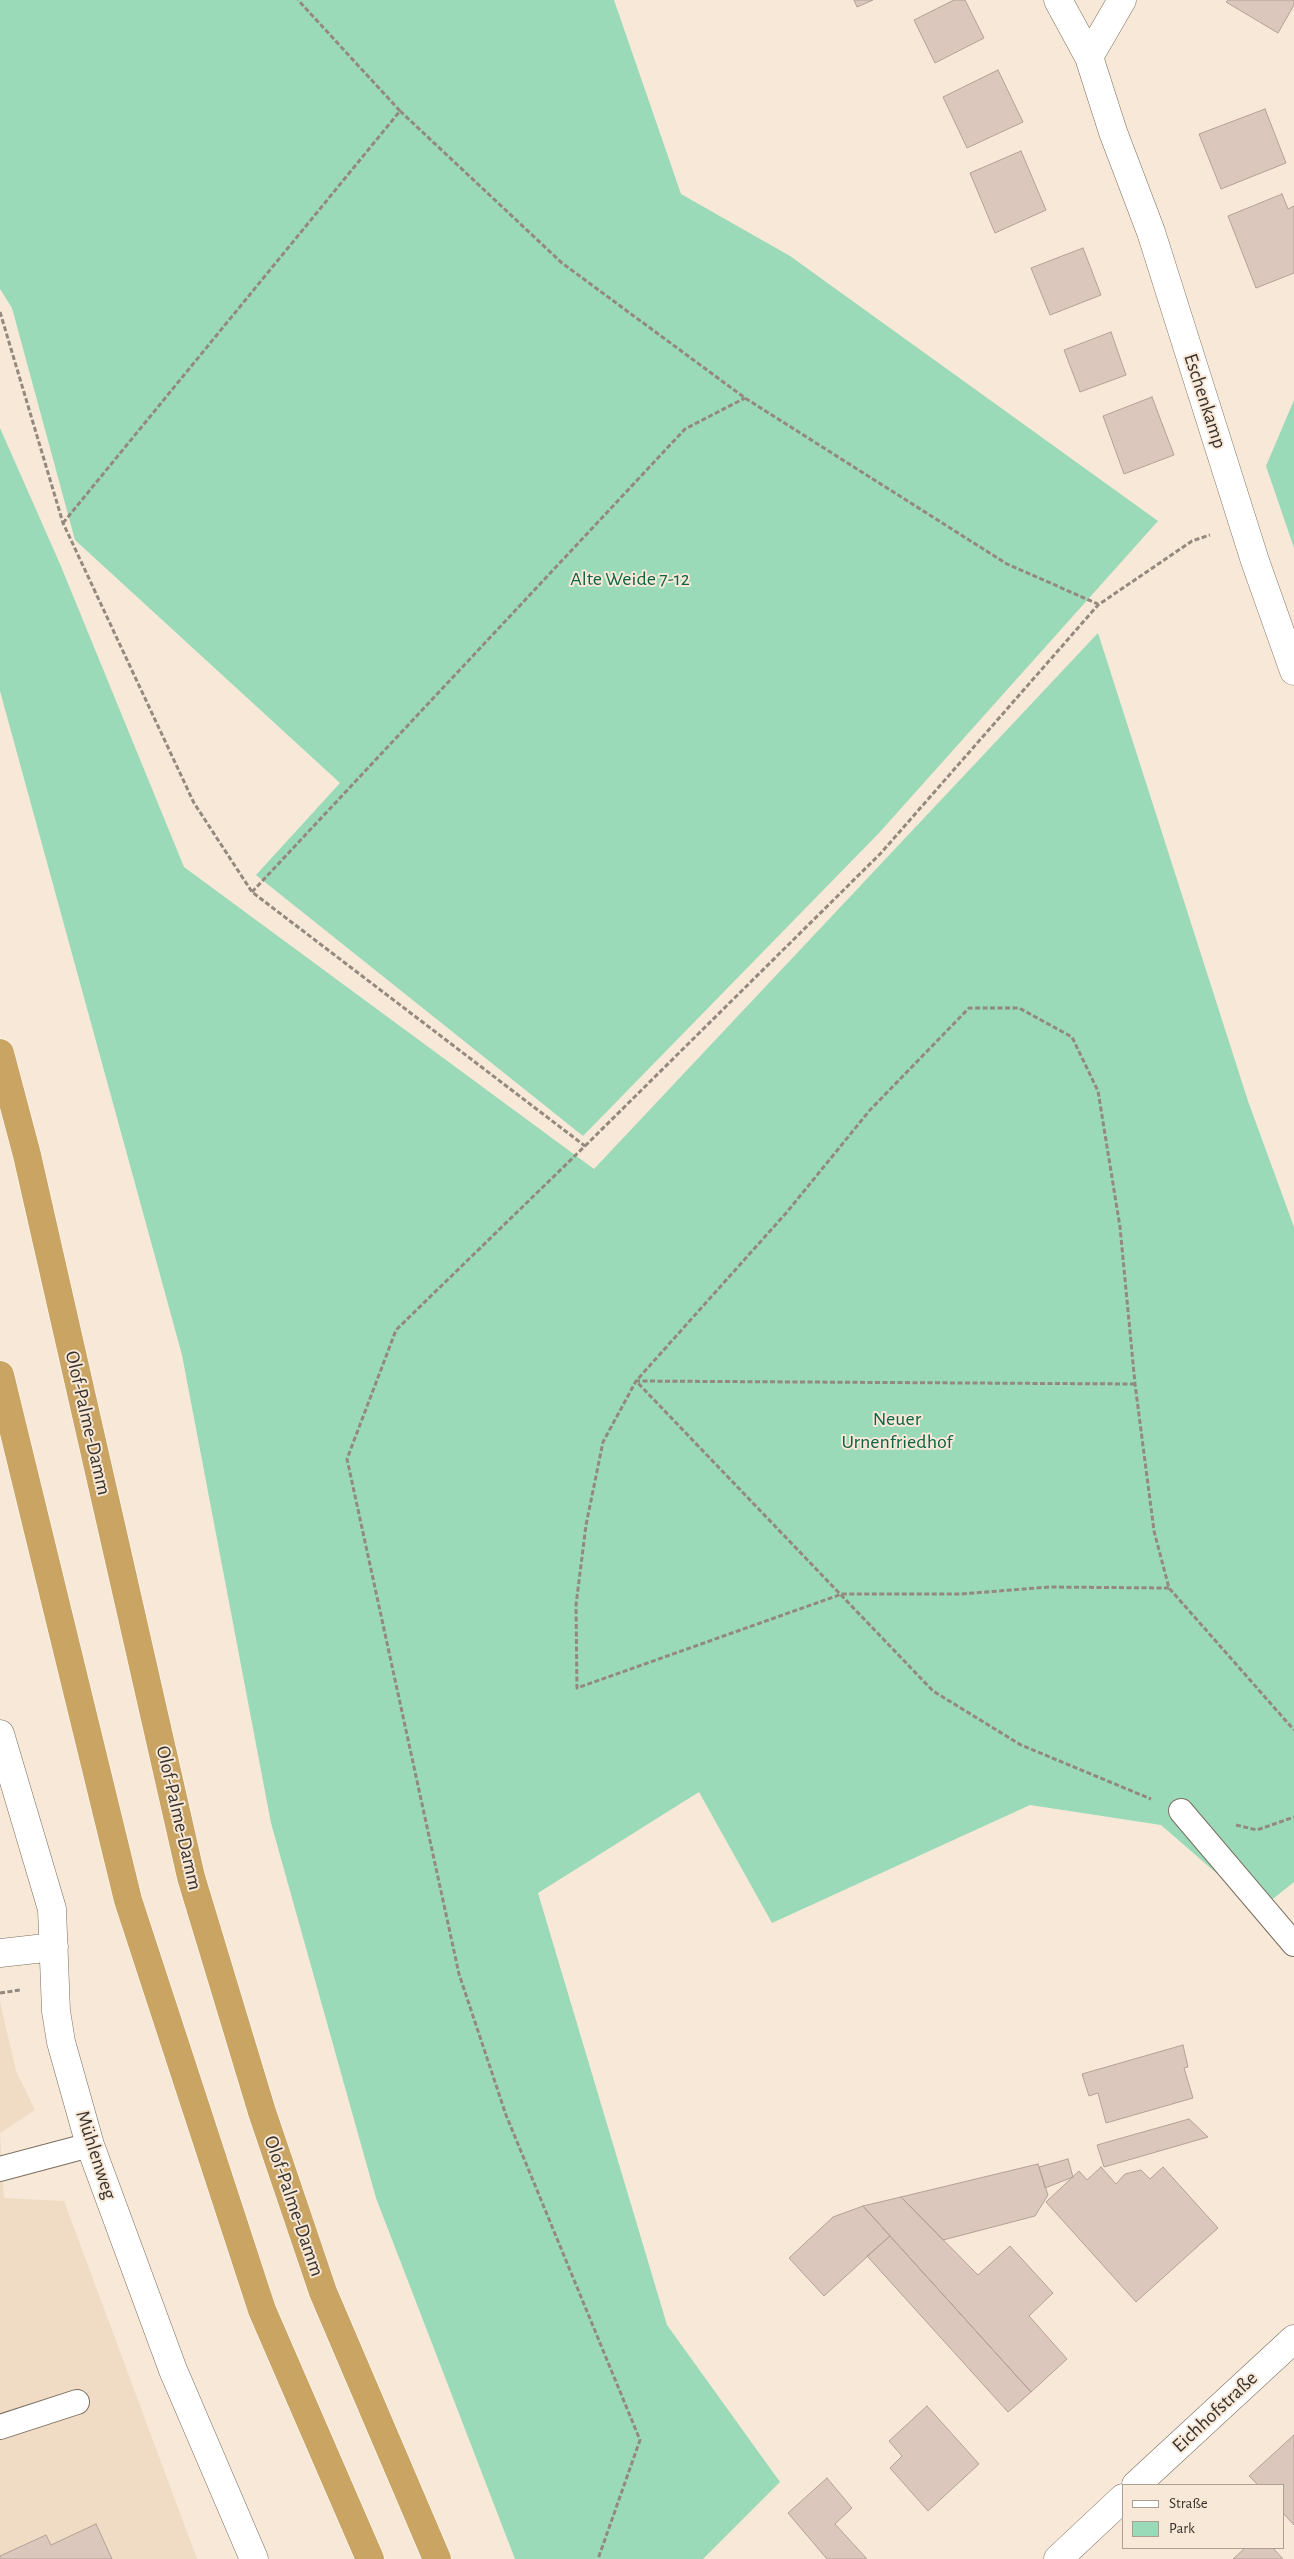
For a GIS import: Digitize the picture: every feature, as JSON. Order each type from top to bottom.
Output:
[{"type":"highway","name":"Olof-Palme-Damm","points":[[0,1053],[28,1155],[191,1877],[262,2112],[323,2292],[437,2559]]},
{"type":"highway","points":[[0,1375],[128,1900],[262,2310],[370,2559]]},
{"type":"street","points":[[1058,0],[1089,57]]},
{"type":"street","points":[[1089,57],[1122,0]]},
{"type":"street","name":"Eschenkamp","points":[[1089,57],[1113,132],[1151,232],[1255,561],[1294,671]]},
{"type":"street","name":"Mühlenweg","points":[[0,1734],[52,1909],[56,2011],[61,2042],[90,2145],[173,2370],[254,2559]]},
{"type":"street","points":[[0,1953],[54,1947]]},
{"type":"street","name":"Eichhofstraße","points":[[1137,2484],[1294,2339]]},
{"type":"street","points":[[1058,2559],[1122,2499]]},
{"type":"lane","points":[[1181,1811],[1294,1944]]},
{"type":"lane","points":[[0,2169],[90,2145]]},
{"type":"lane","points":[[0,2427],[77,2402]]},
{"type":"path","points":[[298,0],[400,110],[562,264],[745,398],[1007,564],[1098,604]]},
{"type":"path","points":[[63,523],[400,110]]},
{"type":"path","points":[[0,312],[63,523],[194,803],[252,892],[584,1146]]},
{"type":"path","points":[[252,892],[685,429],[745,398]]},
{"type":"path","points":[[598,2559],[640,2440],[506,2115],[459,1974],[347,1459],[396,1330],[881,853],[1098,604],[1192,540],[1244,524]]},
{"type":"path","points":[[1169,1588],[1049,1587],[961,1594],[842,1594],[577,1688],[576,1605],[586,1525],[603,1442],[636,1381],[787,1212],[870,1110],[969,1008],[1019,1008],[1072,1037],[1098,1091],[1120,1226],[1135,1384],[1154,1531],[1169,1588],[1294,1730]]},
{"type":"path","points":[[636,1381],[1135,1384]]},
{"type":"path","points":[[636,1381],[933,1691],[1021,1745],[1181,1811],[1257,1830],[1294,1817]]},
{"type":"path","points":[[0,1993],[23,1990]]},
{"type":"shaded area","points":[[0,2002],[16,2071],[35,2110],[0,2133]]},
{"type":"shaded area","points":[[0,2133],[4,2198],[64,2201],[197,2559],[0,2559]]},
{"type":"green space","name":"Alte Weide 7-12","points":[[0,0],[614,0],[681,194],[790,256],[1158,521],[879,833],[583,1136],[256,875],[340,783],[75,540],[12,308],[0,289]]},
{"type":"green space","points":[[1294,400],[1294,548],[1266,466]]},
{"type":"green space","name":"Neuer Urnenfriedhof","points":[[0,428],[60,564],[184,867],[594,1169],[1098,633],[1248,1101],[1294,1227],[1294,1882],[1259,1910],[1161,1825],[1030,1805],[772,1923],[699,1792],[538,1893],[667,2325],[780,2482],[703,2559],[515,2559],[376,2198],[271,1823],[182,1355],[0,691]]},
{"type":"building","points":[[854,0],[873,0],[857,7]]},
{"type":"building","points":[[954,0],[965,0],[984,38],[935,63],[914,20]]},
{"type":"building","points":[[1228,0],[1294,0],[1294,5],[1278,33],[1226,2]]},
{"type":"building","points":[[998,70],[1023,122],[967,148],[943,97]]},
{"type":"building","points":[[1265,109],[1286,163],[1221,189],[1199,134]]},
{"type":"building","points":[[1021,151],[1046,210],[995,233],[970,173]]},
{"type":"building","points":[[1282,194],[1288,209],[1294,206],[1294,273],[1256,288],[1228,216]]},
{"type":"building","points":[[1083,248],[1101,295],[1050,315],[1031,268]]},
{"type":"building","points":[[1111,332],[1126,375],[1080,392],[1064,350]]},
{"type":"building","points":[[1152,397],[1174,455],[1124,474],[1103,416]]},
{"type":"building","points":[[1183,2045],[1188,2067],[1184,2068],[1193,2098],[1106,2123],[1098,2093],[1089,2096],[1082,2074]]},
{"type":"building","points":[[1189,2119],[1208,2137],[1104,2167],[1097,2145]]},
{"type":"building","points":[[1068,2159],[1073,2177],[1045,2188],[1039,2167]]},
{"type":"building","points":[[1038,2164],[1048,2195],[1035,2216],[943,2240],[901,2197]]},
{"type":"building","points":[[1101,2167],[1116,2184],[1125,2174],[1141,2170],[1150,2179],[1163,2167],[1218,2228],[1136,2302],[1046,2202],[1079,2171],[1087,2180]]},
{"type":"building","points":[[901,2197],[978,2275],[1010,2246],[1053,2293],[1029,2316],[1067,2359],[1031,2392],[863,2206]]},
{"type":"building","points":[[863,2206],[890,2236],[824,2296],[789,2258],[833,2217]]},
{"type":"building","points":[[890,2236],[1031,2392],[1008,2412],[867,2256]]},
{"type":"building","points":[[927,2406],[979,2464],[928,2511],[890,2468],[902,2456],[889,2441]]},
{"type":"building","points":[[1294,2435],[1294,2525],[1284,2514],[1284,2484],[1257,2484],[1249,2476]]},
{"type":"building","points":[[827,2478],[852,2508],[835,2524],[867,2559],[827,2559],[788,2513]]},
{"type":"building","points":[[96,2524],[112,2559],[0,2559],[0,2556],[46,2535],[51,2545]]},
{"type":"building","points":[[1244,2549],[1274,2549],[1283,2559],[1233,2559]]}]
